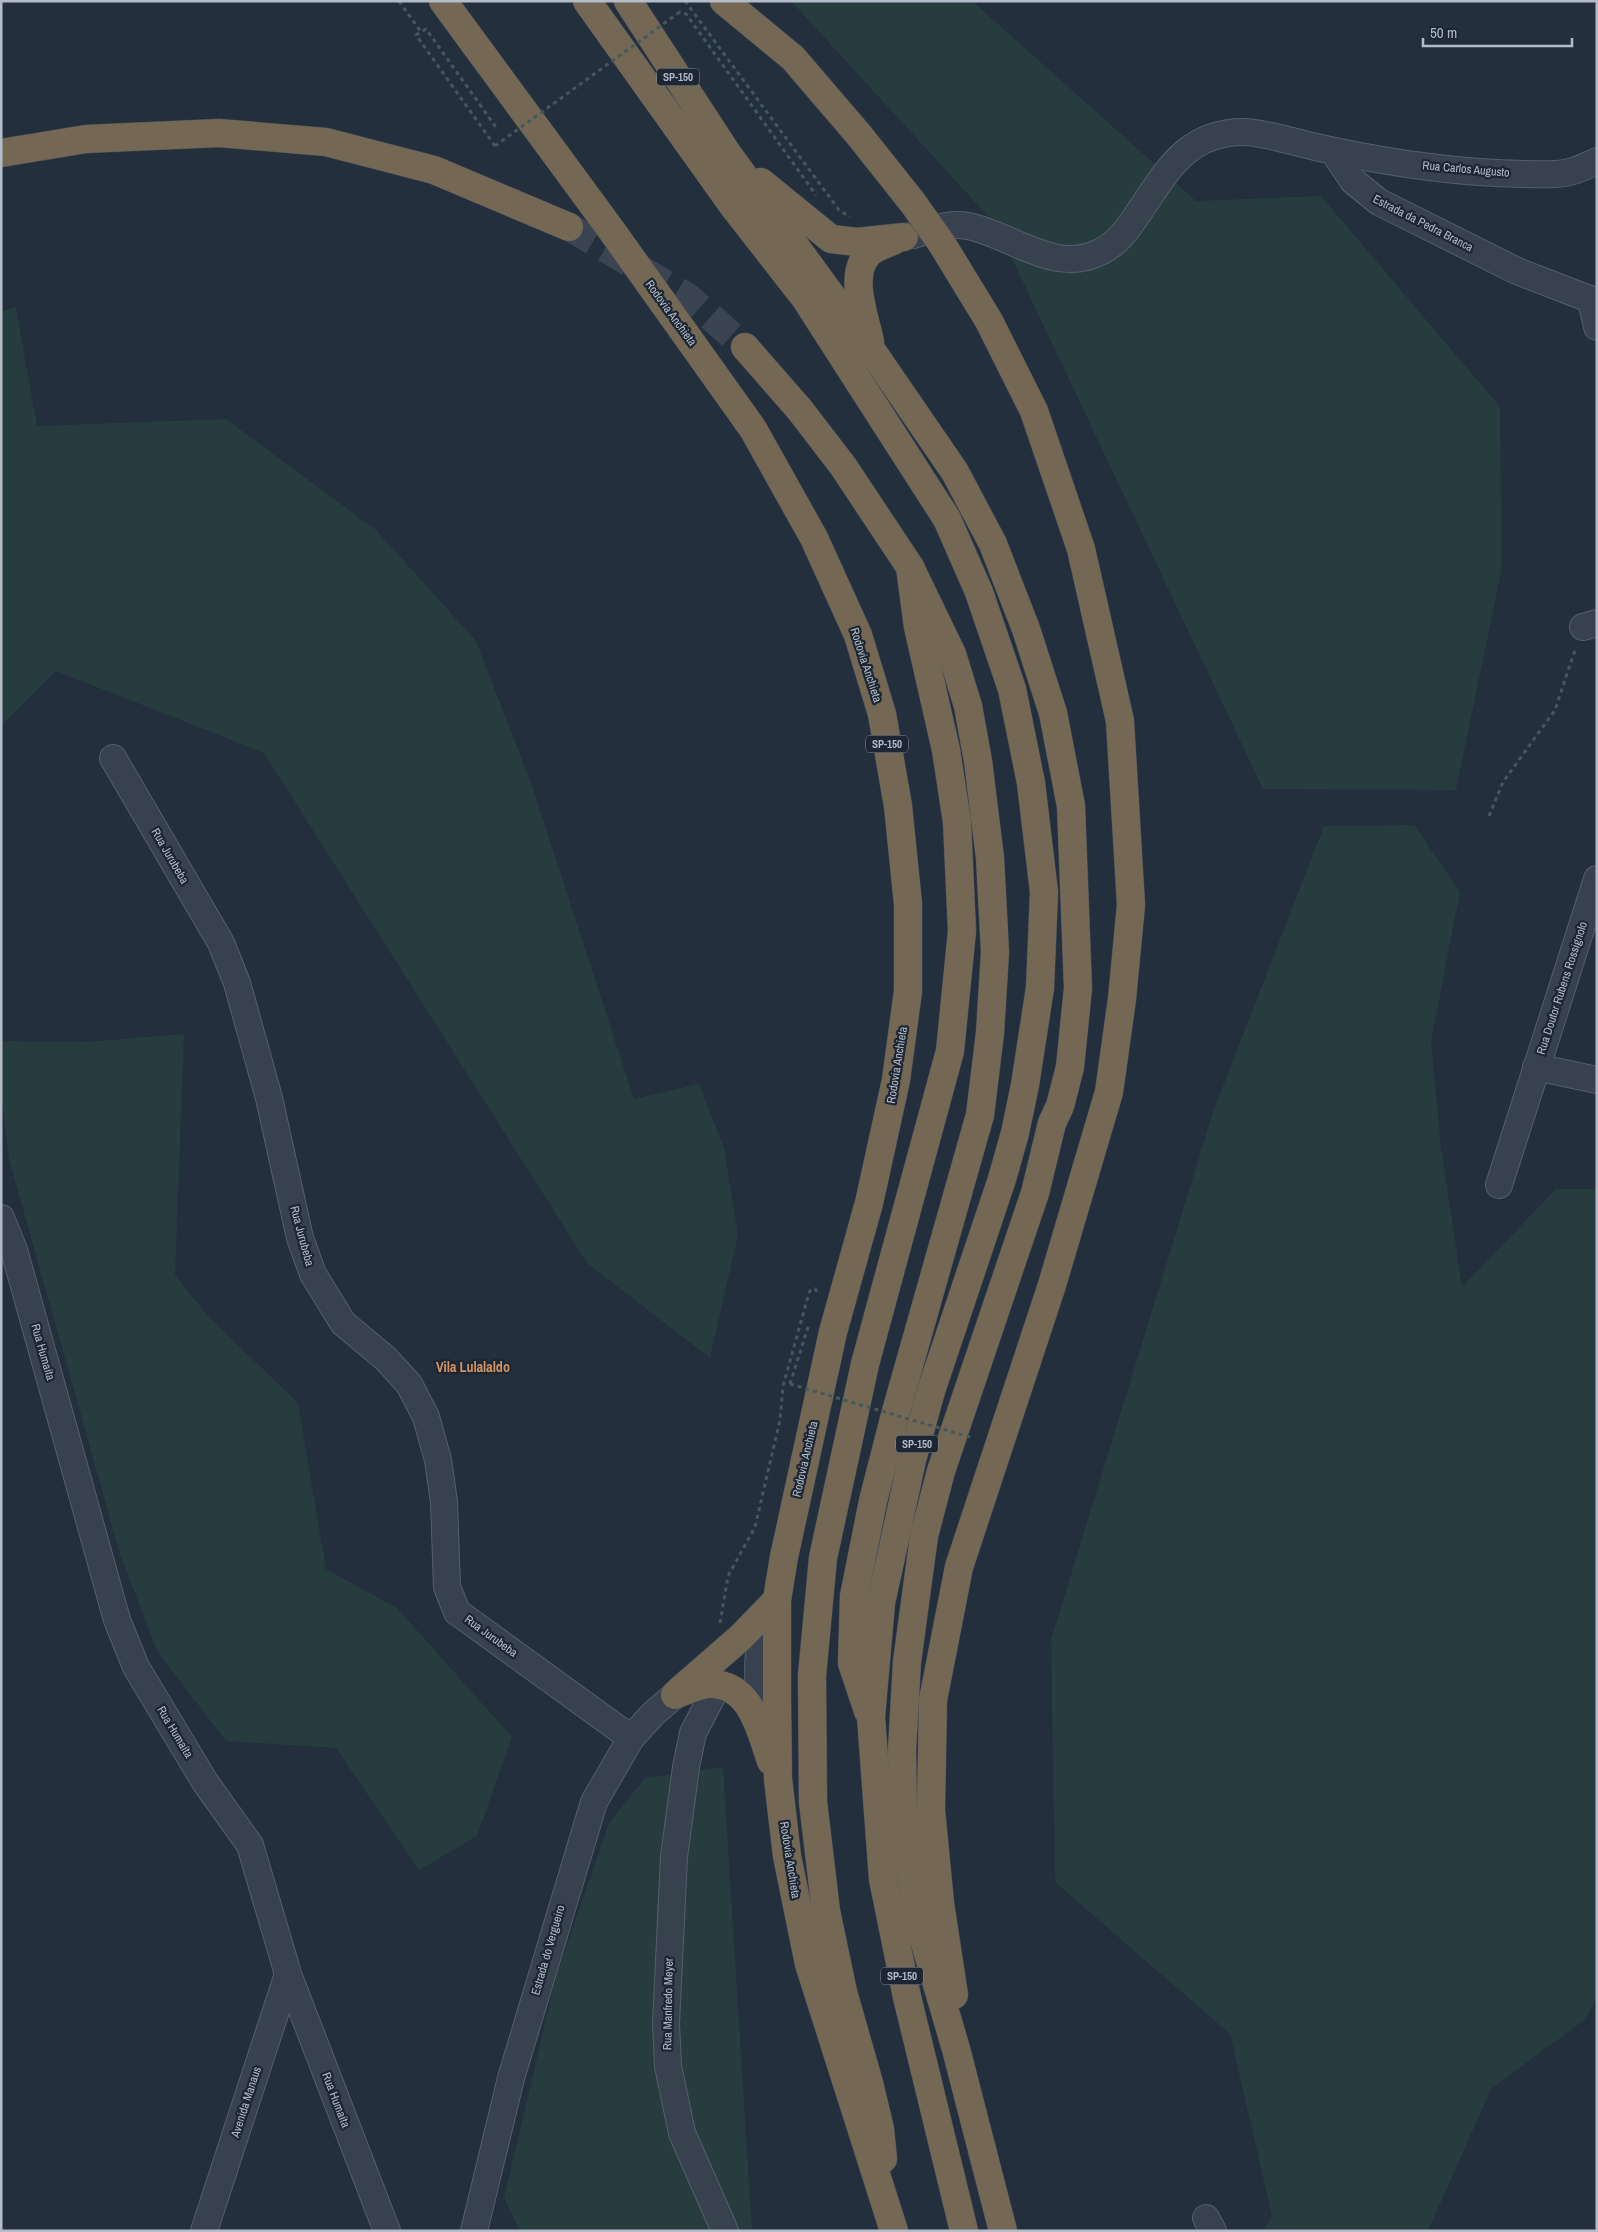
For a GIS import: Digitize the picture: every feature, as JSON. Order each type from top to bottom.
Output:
[{"type":"highway","name":"Rodovia Anchieta","points":[[443,1],[629,255],[753,429],[814,538],[858,635],[882,714],[898,806],[908,904],[908,991],[896,1080],[874,1184],[833,1332],[791,1517],[777,1600],[778,1779],[787,1856],[810,1964],[865,2145],[891,2218]]},
{"type":"highway","name":"SP-150","points":[[587,1],[734,207],[805,298],[947,519],[979,592],[1012,689],[1031,783],[1044,892],[1040,988],[1025,1085],[1015,1133],[1002,1179],[931,1391],[912,1460],[881,1603],[871,1717],[883,1879],[906,1997],[964,2231]]},
{"type":"highway","name":"SP-150","points":[[628,1],[727,153],[872,351],[955,472],[993,544],[1026,629],[1053,713],[1071,806],[1078,988],[1070,1067],[1060,1106],[1052,1123],[1035,1193],[942,1471],[924,1536],[914,1595],[907,1662],[902,1750],[903,1811],[910,1871],[922,1933],[956,2049],[1003,2231]]},
{"type":"highway","points":[[729,5],[793,58],[859,135],[913,203],[942,244],[989,321],[1034,412],[1081,549],[1120,721],[1130,905],[1122,999],[1109,1092],[1052,1285],[959,1567],[933,1700],[931,1810],[940,1903],[954,1985],[956,2049]]},
{"type":"highway","points":[[1,153],[86,139],[219,133],[326,142],[434,170],[569,227]]},
{"type":"highway","points":[[727,153],[831,239],[856,242],[904,237]]},
{"type":"highway","points":[[872,351],[859,289],[861,264],[876,248],[904,237]]},
{"type":"highway","points":[[744,347],[800,410],[843,466],[910,567],[952,654],[968,706],[978,761],[990,858],[995,952],[990,1033],[980,1115],[895,1415],[873,1501],[854,1596],[852,1663],[863,1702],[871,1717]]},
{"type":"highway","points":[[891,2218],[880,2129],[843,1992],[826,1911],[813,1802],[812,1676],[823,1558],[865,1364],[950,1051],[962,931],[957,822],[946,750],[918,626],[910,567]]},
{"type":"highway","points":[[675,1695],[716,1672],[742,1637],[777,1600]]},
{"type":"highway","points":[[716,1672],[751,1706],[778,1779]]},
{"type":"street","points":[[904,237],[947,225],[969,226],[1050,257],[1080,260],[1101,252],[1122,237],[1177,157],[1196,144],[1218,135],[1245,132],[1333,151]]},
{"type":"street","name":"Rua Carlos Augusto","points":[[1333,151],[1492,174],[1548,174],[1576,171],[1597,161]]},
{"type":"street","name":"Estrada da Pedra Branca","points":[[1333,151],[1353,181],[1379,202],[1517,271],[1594,301]]},
{"type":"street","points":[[1594,301],[1597,327]]},
{"type":"street","name":"Rua Jurubeba","points":[[113,758],[221,943],[237,983],[269,1098],[300,1238],[313,1274],[343,1323],[385,1358],[409,1384],[426,1417],[438,1460],[444,1502],[446,1587],[458,1612],[632,1738]]},
{"type":"street","name":"Rua Doutor Rubens Rossignolo","points":[[1597,879],[1536,1067],[1597,1080]]},
{"type":"street","points":[[1499,1185],[1536,1067]]},
{"type":"street","name":"Rua Humaíta","points":[[1,1218],[14,1250],[116,1620],[136,1668],[205,1782],[250,1845],[288,1974],[387,2231]]},
{"type":"street","name":"Rua Manfredo Meyer","points":[[716,1672],[693,1733],[686,1767],[674,1857],[666,2023],[668,2066],[682,2133],[725,2231]]},
{"type":"street","name":"Estrada do Vergueiro","points":[[474,2231],[511,2078],[594,1802],[632,1738],[653,1714],[675,1695]]},
{"type":"street","name":"Avenida Manaus","points":[[204,2231],[288,1974]]},
{"type":"path","points":[[398,1],[421,32]]},
{"type":"path","points":[[685,1],[839,210],[853,219]]},
{"type":"path","points":[[498,130],[426,28],[416,35],[495,146],[680,12],[686,14],[817,196]]},
{"type":"path","points":[[1489,816],[1503,782],[1555,710],[1590,625]]},
{"type":"path","points":[[716,1672],[728,1576],[755,1528],[780,1420],[783,1386],[811,1289],[818,1291],[817,1299]]},
{"type":"path","points":[[811,1318],[790,1384],[970,1437]]},
{"type":"green space","points":[[791,1],[972,1],[1196,201],[1321,196],[1500,407],[1502,568],[1456,790],[1263,789],[996,225]]},
{"type":"green space","points":[[16,307],[37,426],[226,419],[376,530],[476,641],[531,783],[634,1099],[699,1084],[724,1148],[738,1235],[710,1358],[587,1263],[264,753],[56,671],[1,726],[1,312]]},
{"type":"green space","points":[[1414,825],[1460,892],[1431,1042],[1441,1147],[1462,1287],[1556,1189],[1597,1189],[1597,2000],[1583,2021],[1491,2089],[1428,2231],[1263,2231],[1272,2216],[1230,2034],[1055,1882],[1051,1640],[1213,1112],[1324,826]]},
{"type":"green space","points":[[184,1034],[175,1275],[207,1315],[298,1403],[326,1569],[397,1608],[512,1737],[477,1836],[419,1870],[336,1748],[226,1741],[157,1651],[120,1554],[9,1159],[1,1092],[1,1041],[87,1042]]},
{"type":"green space","points":[[723,1767],[752,2231],[520,2231],[504,2198],[556,1977],[609,1823],[645,1778]]},
{"type":"tunnel","points":[[569,227],[688,297],[745,347]]},
{"type":"district","name":"Vila Lulalaldo","points":[[473,1367]]}]
